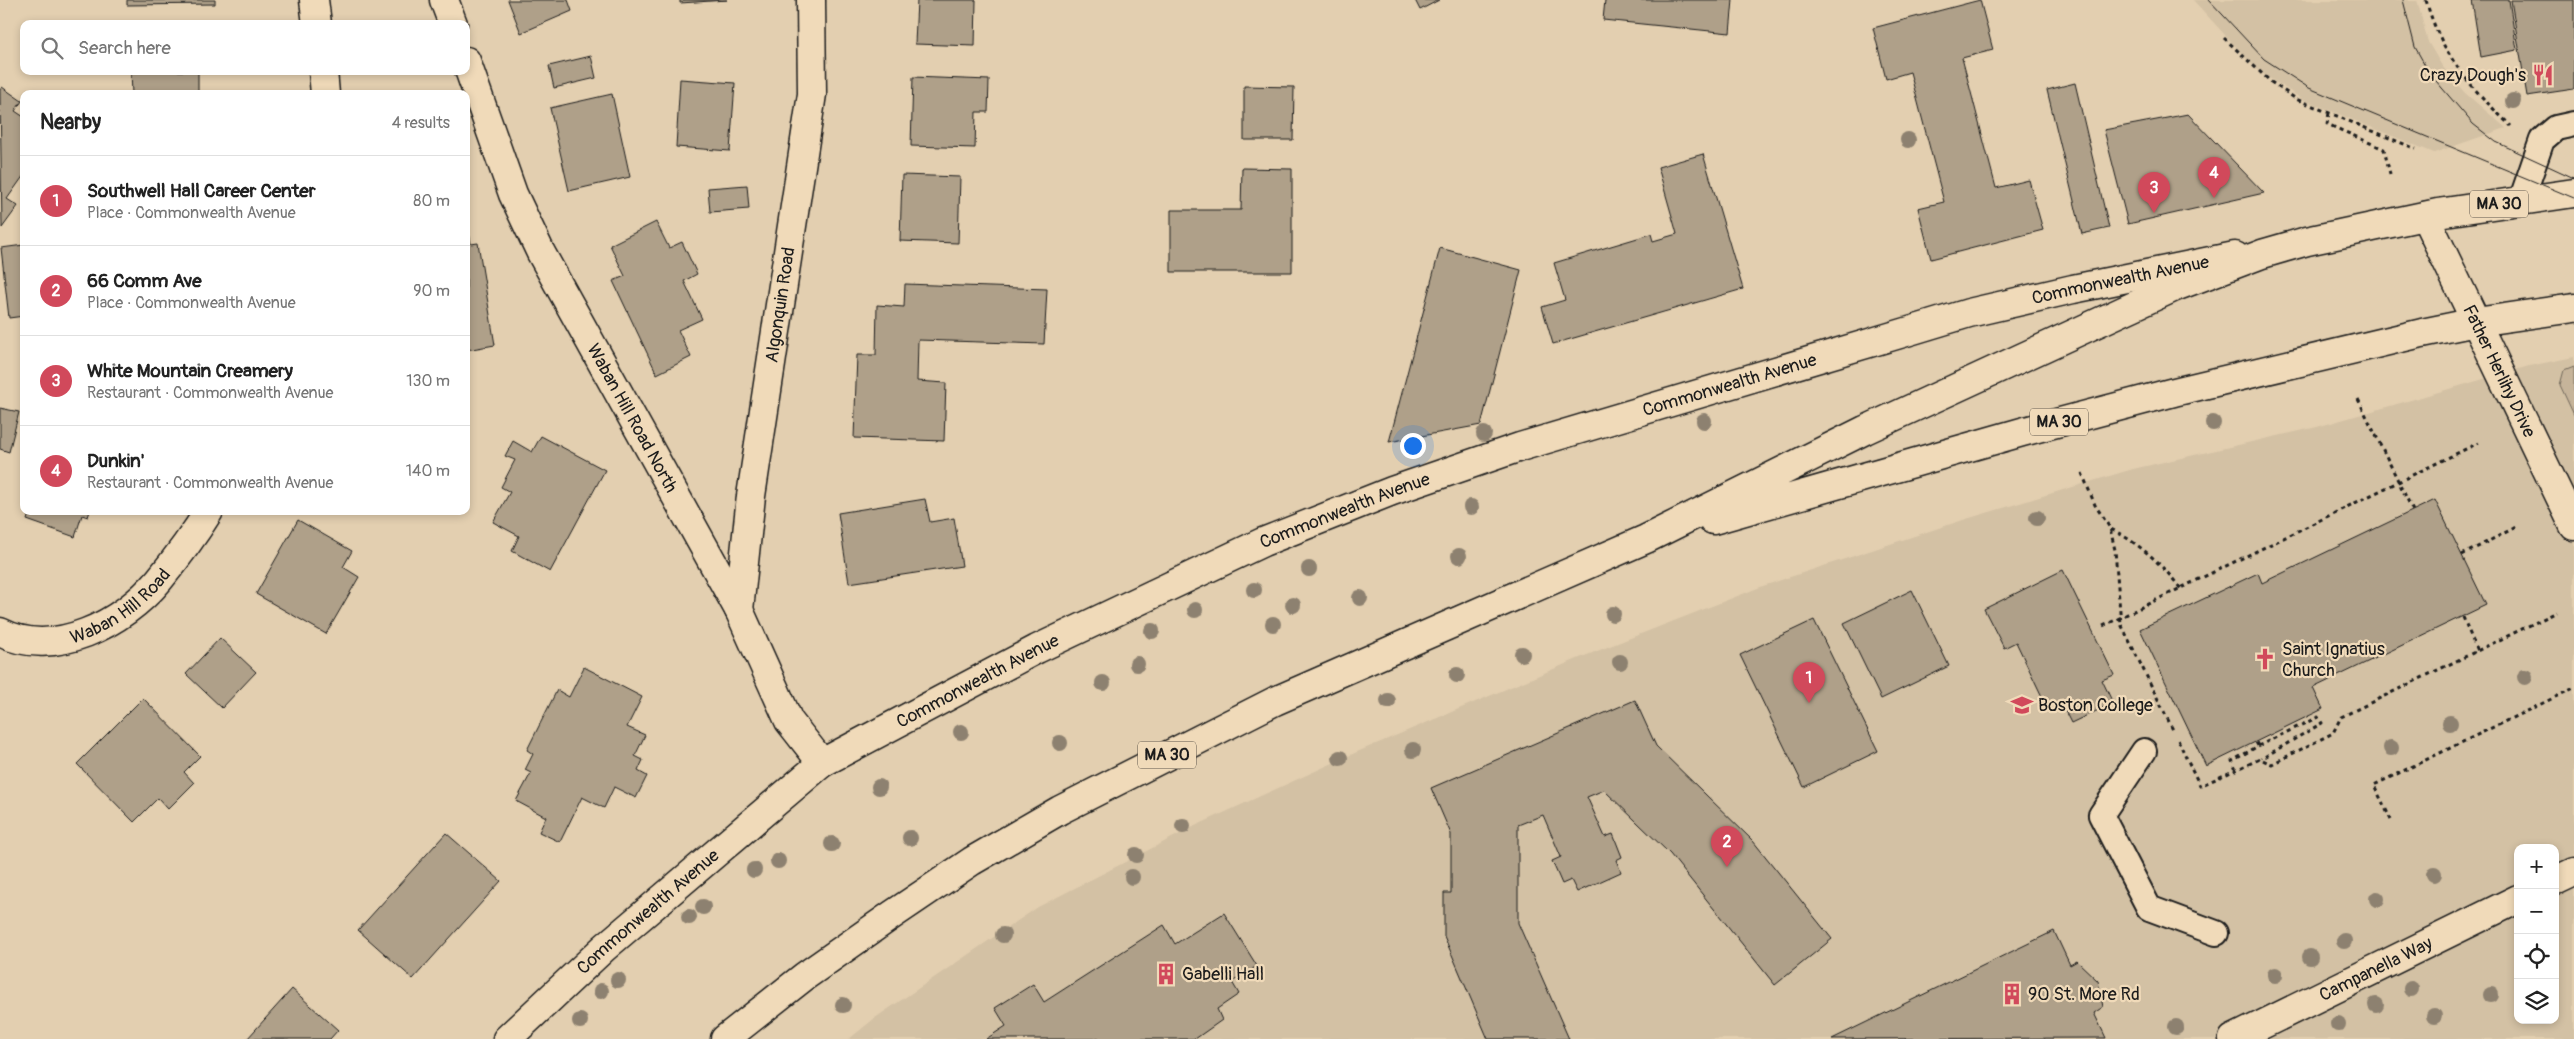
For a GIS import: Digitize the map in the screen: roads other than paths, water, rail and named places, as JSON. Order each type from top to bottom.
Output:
[{"type":"street","points":[[314,0],[316,20]]},
{"type":"street","points":[[444,0],[452,20]]},
{"type":"street","name":"Algonquin Road","points":[[740,610],[751,496],[812,94],[811,0]]},
{"type":"street","name":"Waban Hill Road North","points":[[470,72],[513,194],[541,253],[740,610],[789,721],[822,763]]},
{"type":"street","points":[[323,75],[325,90]]},
{"type":"street","name":"Commonwealth Avenue","points":[[507,1039],[604,948],[822,763],[1036,649],[1263,542],[1323,517],[1457,467],[1969,314],[2073,289],[2425,216],[2574,193]]},
{"type":"street","name":"Father Herlihy Drive","points":[[2425,216],[2574,526]]},
{"type":"street","name":"Commonwealth Avenue","points":[[725,1039],[805,976],[892,915],[972,862],[1060,810],[1283,698],[1646,539],[1865,430],[2175,287],[2262,254],[2307,241]]},
{"type":"street","name":"Commonwealth Avenue","points":[[1646,539],[2022,432],[2174,392],[2476,322],[2574,308]]},
{"type":"street","name":"Waban Hill Road","points":[[0,632],[26,642],[55,642],[80,634],[126,611],[159,581],[206,515]]},
{"type":"street","points":[[2559,879],[2574,872]]},
{"type":"street","name":"Campanella Way","points":[[2233,1039],[2260,1024],[2514,901]]},
{"type":"lane","points":[[2521,201],[2542,140],[2556,128],[2574,124]]},
{"type":"lane","points":[[2144,751],[2101,816],[2149,908],[2216,933]]},
{"type":"tram line","points":[[2209,0],[2264,59],[2309,88],[2574,198]]},
{"type":"tram line","points":[[2403,0],[2415,47],[2430,74],[2473,124],[2496,142],[2574,178]]},
{"type":"place","name":"Crazy Dough's","points":[[2543,75]]},
{"type":"place","name":"Dunkin'","points":[[2214,198]]},
{"type":"place","name":"White Mountain Creamery","points":[[2154,213]]},
{"type":"place","name":"Saint Ignatius Church","points":[[2265,659]]},
{"type":"place","name":"Southwell Hall Career Center","points":[[1809,703]]},
{"type":"place","name":"Boston College","points":[[2022,705]]},
{"type":"place","name":"66 Comm Ave","points":[[1727,867]]},
{"type":"place","name":"Gabelli Hall","points":[[1166,974]]},
{"type":"place","name":"90 St. More Rd","points":[[2012,994]]}]
